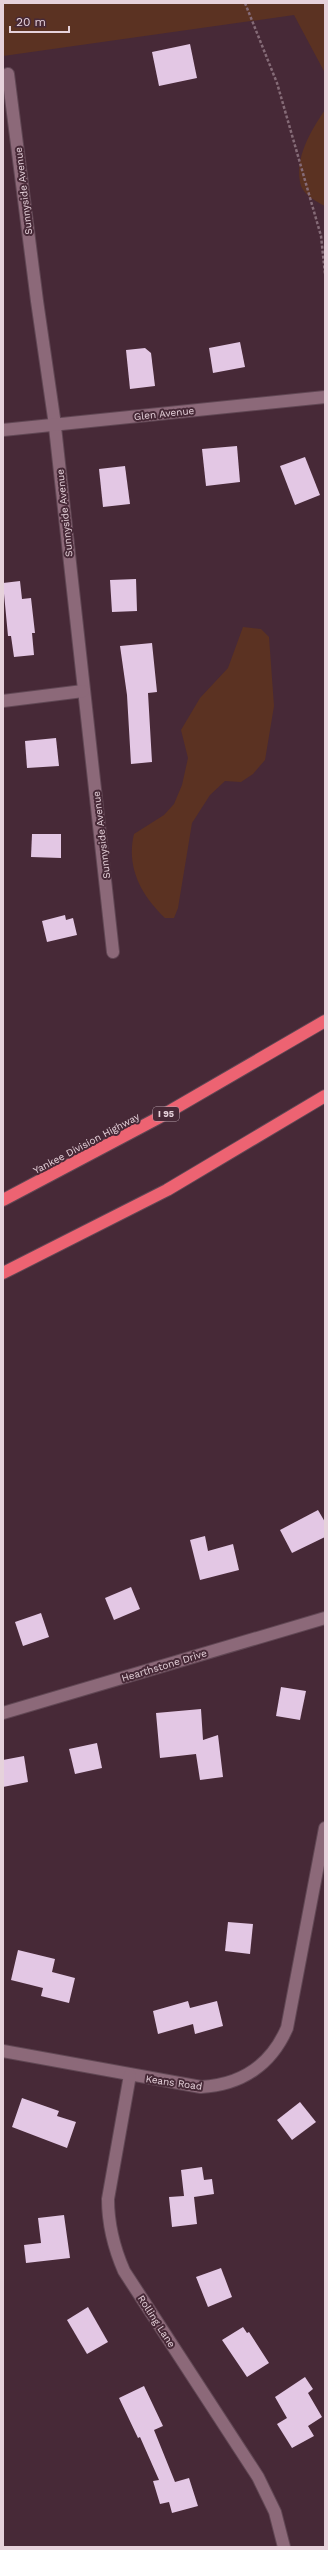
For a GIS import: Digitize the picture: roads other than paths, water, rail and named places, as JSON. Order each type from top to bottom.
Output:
[{"type":"highway","name":"Yankee Division Highway","points":[[3,1200],[158,1118],[325,1021]]},
{"type":"highway","points":[[3,1274],[23,1262],[167,1190],[325,1096]]},
{"type":"street","name":"Sunnyside Avenue","points":[[8,74],[55,425],[83,691],[113,952]]},
{"type":"street","name":"Glen Avenue","points":[[3,430],[325,397]]},
{"type":"street","points":[[3,701],[83,691]]},
{"type":"street","name":"Hearthstone Drive","points":[[3,1713],[325,1618]]},
{"type":"street","name":"Keans Road","points":[[3,2051],[188,2085],[215,2086],[229,2083],[254,2072],[274,2053],[281,2041],[290,2015],[325,1828]]},
{"type":"street","name":"Rolling Lane","points":[[130,2075],[108,2199],[108,2214],[116,2252],[124,2271],[258,2477],[275,2512],[284,2547]]}]
